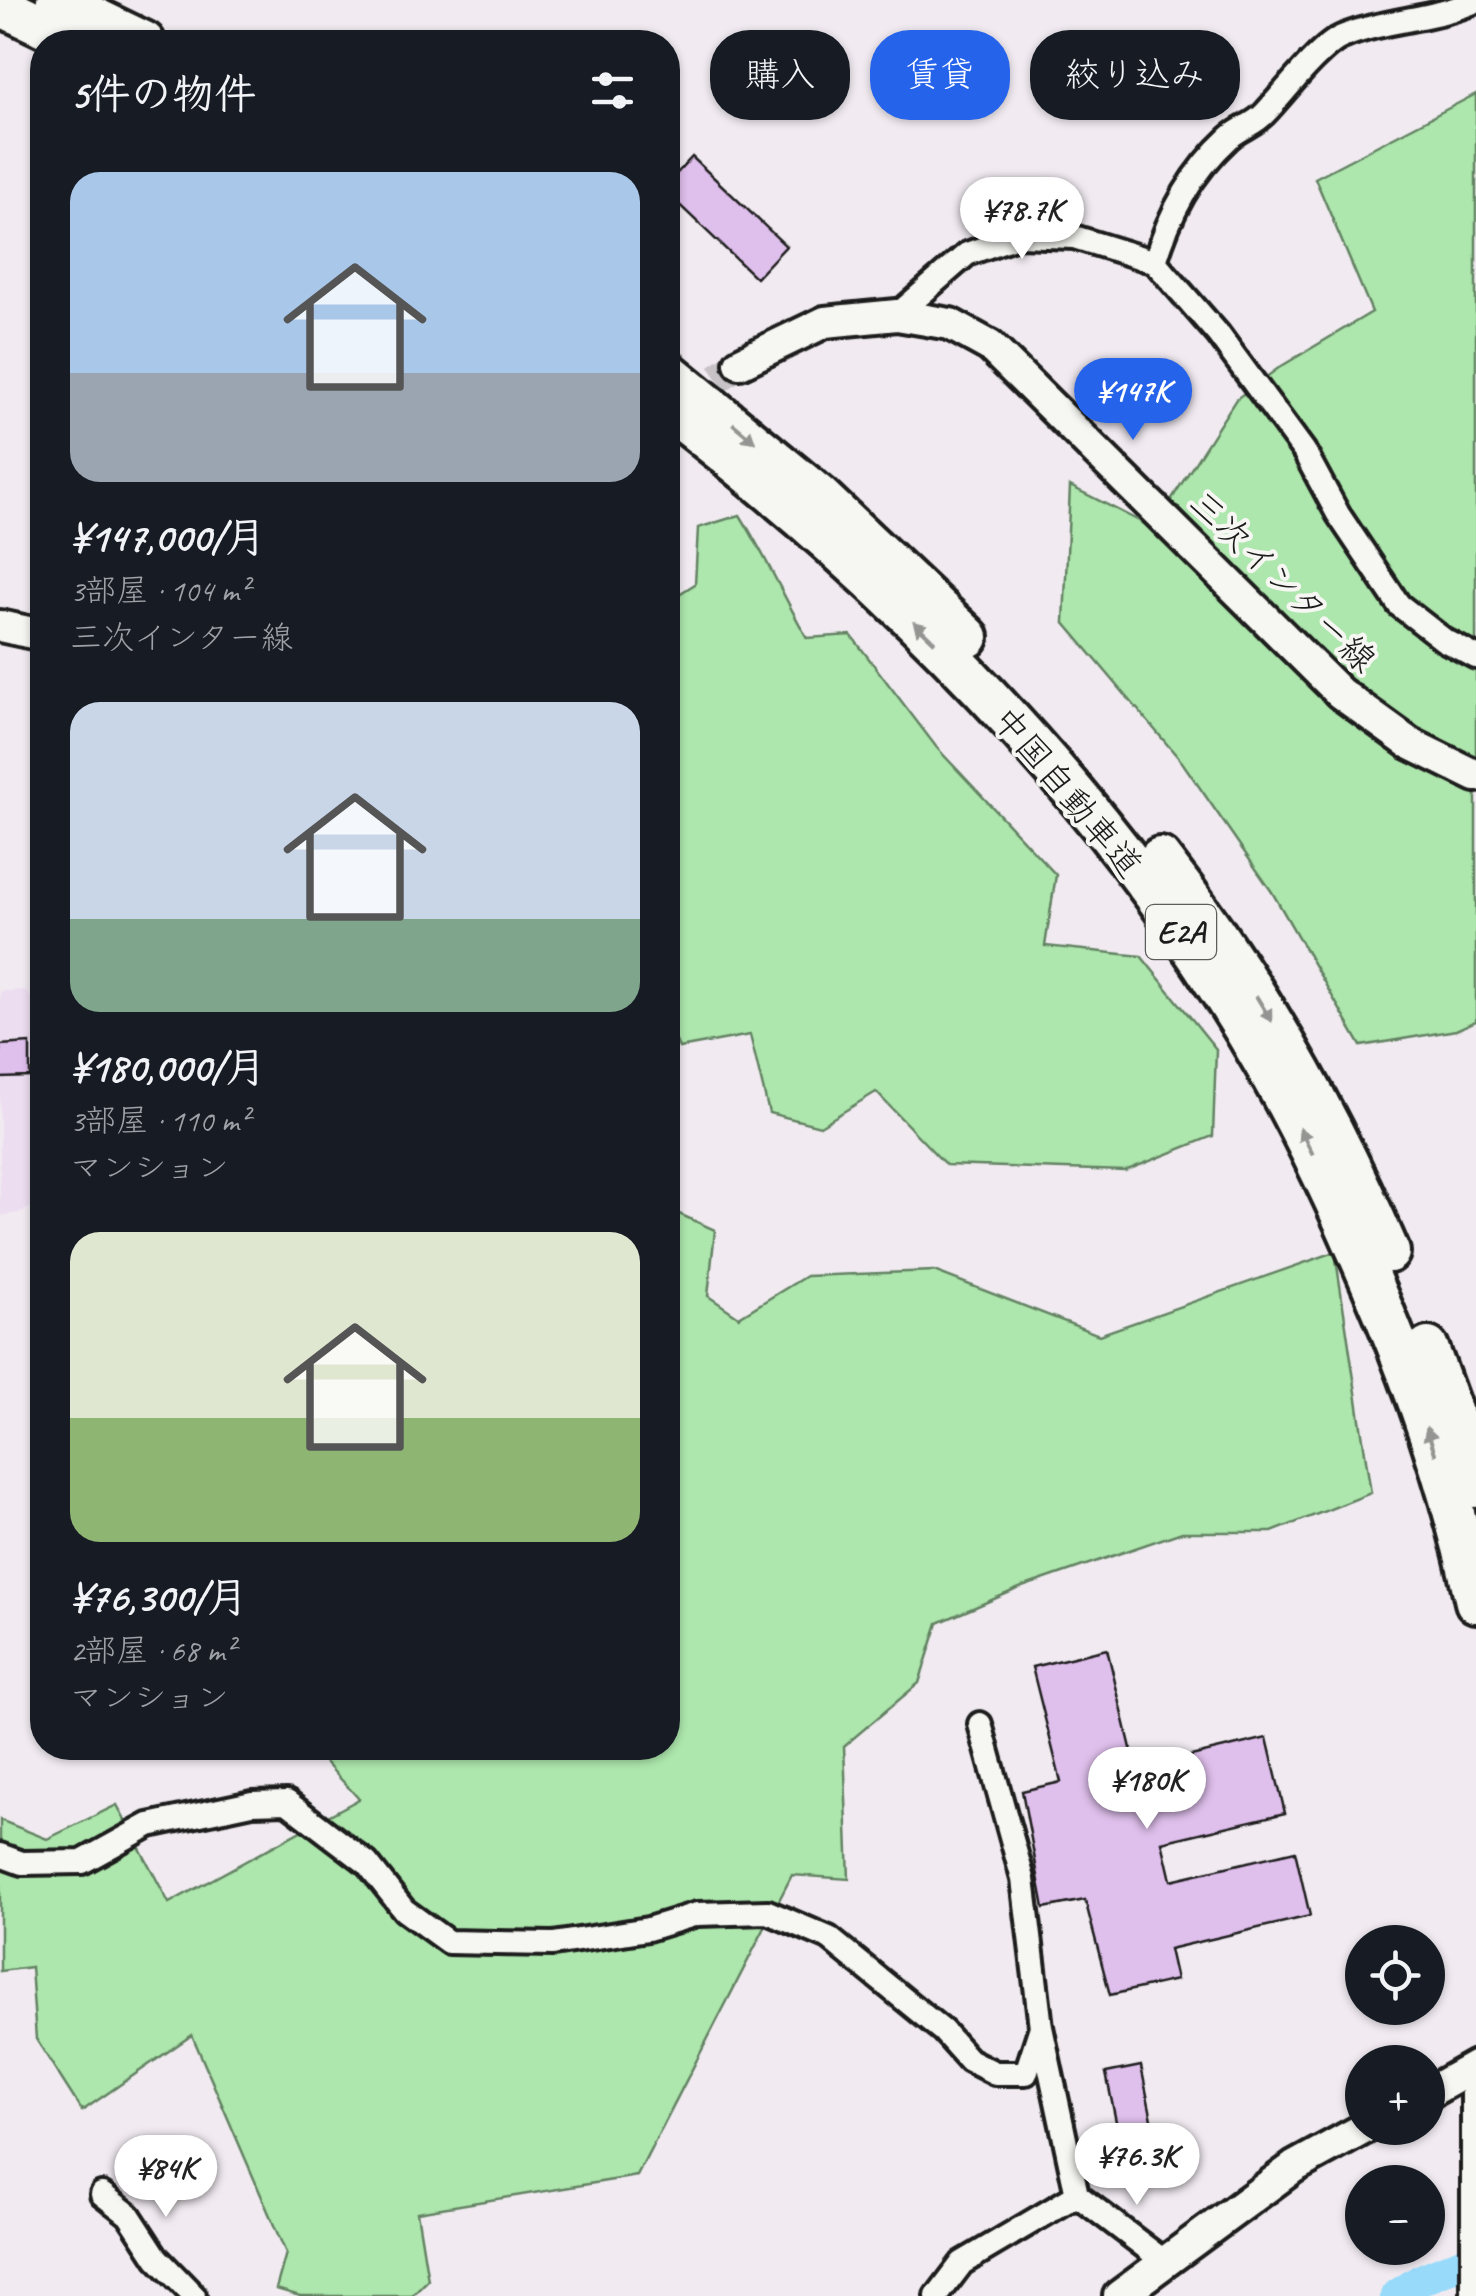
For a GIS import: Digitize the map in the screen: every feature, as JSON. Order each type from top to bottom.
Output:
[{"type":"highway","points":[[58,0],[119,30]]},
{"type":"highway","points":[[0,5],[51,30]]},
{"type":"highway","name":"中国自動車道","points":[[680,382],[819,496],[979,648],[1064,739],[1196,905],[1315,1095],[1365,1196],[1416,1316],[1476,1492]]},
{"type":"highway","name":"中国自動車道","points":[[680,419],[798,516],[954,661],[1034,745],[1100,824],[1226,999],[1286,1102],[1343,1215],[1392,1331],[1433,1443],[1476,1602]]},
{"type":"main road","name":"三次インター線","points":[[740,364],[825,322],[898,315],[950,324],[990,346],[1340,693],[1409,744],[1476,776]]},
{"type":"main road","points":[[0,626],[30,632]]},
{"type":"main road","points":[[1445,2084],[1475,2067]]},
{"type":"main road","points":[[1118,2296],[1294,2167],[1345,2139]]},
{"type":"street","points":[[1155,262],[1167,221],[1206,163],[1231,136],[1262,117],[1338,38],[1458,10],[1476,2]]},
{"type":"street","points":[[898,315],[967,254],[1019,236],[1074,237],[1155,262],[1218,334],[1304,451],[1338,514],[1399,605],[1444,640],[1476,657]]},
{"type":"street","points":[[980,1724],[1023,1879],[1041,2027],[1077,2194],[1165,2262]]},
{"type":"street","points":[[0,1854],[22,1863],[82,1862],[150,1826],[252,1804],[287,1802],[367,1863],[404,1910],[448,1942],[553,1944],[648,1929],[697,1914],[768,1912],[829,1938],[943,2031],[969,2060],[995,2073],[1026,2072],[1041,2027]]},
{"type":"street","points":[[1472,2296],[1475,2067]]},
{"type":"street","points":[[102,2194],[129,2214],[158,2258],[194,2296]]},
{"type":"street","points":[[938,2296],[962,2264],[1077,2194]]},
{"type":"shaded area","points":[[25,990],[30,996],[30,1208],[0,1216],[0,991]]},
{"type":"green space","points":[[1476,94],[1476,1021],[1456,1030],[1361,1046],[1272,892],[1182,762],[1064,622],[1070,486],[1153,528],[1236,399],[1280,367],[1372,312],[1315,178]]},
{"type":"green space","points":[[740,515],[807,638],[851,635],[937,748],[1056,875],[1045,946],[1141,956],[1216,1049],[1213,1136],[1125,1171],[946,1165],[876,1092],[820,1126],[769,1113],[750,1035],[680,1048],[680,593],[695,584],[698,528]]},
{"type":"green space","points":[[680,1214],[715,1230],[708,1296],[739,1317],[806,1276],[934,1271],[1099,1335],[1335,1252],[1371,1493],[1272,1532],[1182,1532],[1022,1587],[938,1623],[919,1683],[844,1746],[849,1879],[792,1875],[637,2176],[417,2212],[428,2280],[412,2296],[300,2296],[276,2289],[286,2253],[192,2035],[82,2111],[36,2039],[31,1967],[0,1971],[0,1820],[47,1839],[117,1805],[169,1903],[359,1799],[323,1760],[680,1760]]},
{"type":"building","points":[[692,157],[786,246],[756,278],[680,205],[680,170]]},
{"type":"building","points":[[30,1043],[30,1077],[0,1078],[0,1045]]},
{"type":"building","points":[[1107,1649],[1136,1769],[1267,1738],[1285,1813],[1162,1842],[1171,1880],[1295,1851],[1310,1916],[1169,1949],[1176,1980],[1110,1995],[1085,1900],[1044,1908],[1022,1791],[1061,1782],[1032,1667]]},
{"type":"building","points":[[1141,2066],[1164,2178],[1129,2185],[1106,2073]]},
{"type":"waterway","points":[[1396,2296],[1421,2280],[1464,2262]]},
{"type":"tunnel","points":[[680,404],[740,363]]}]
